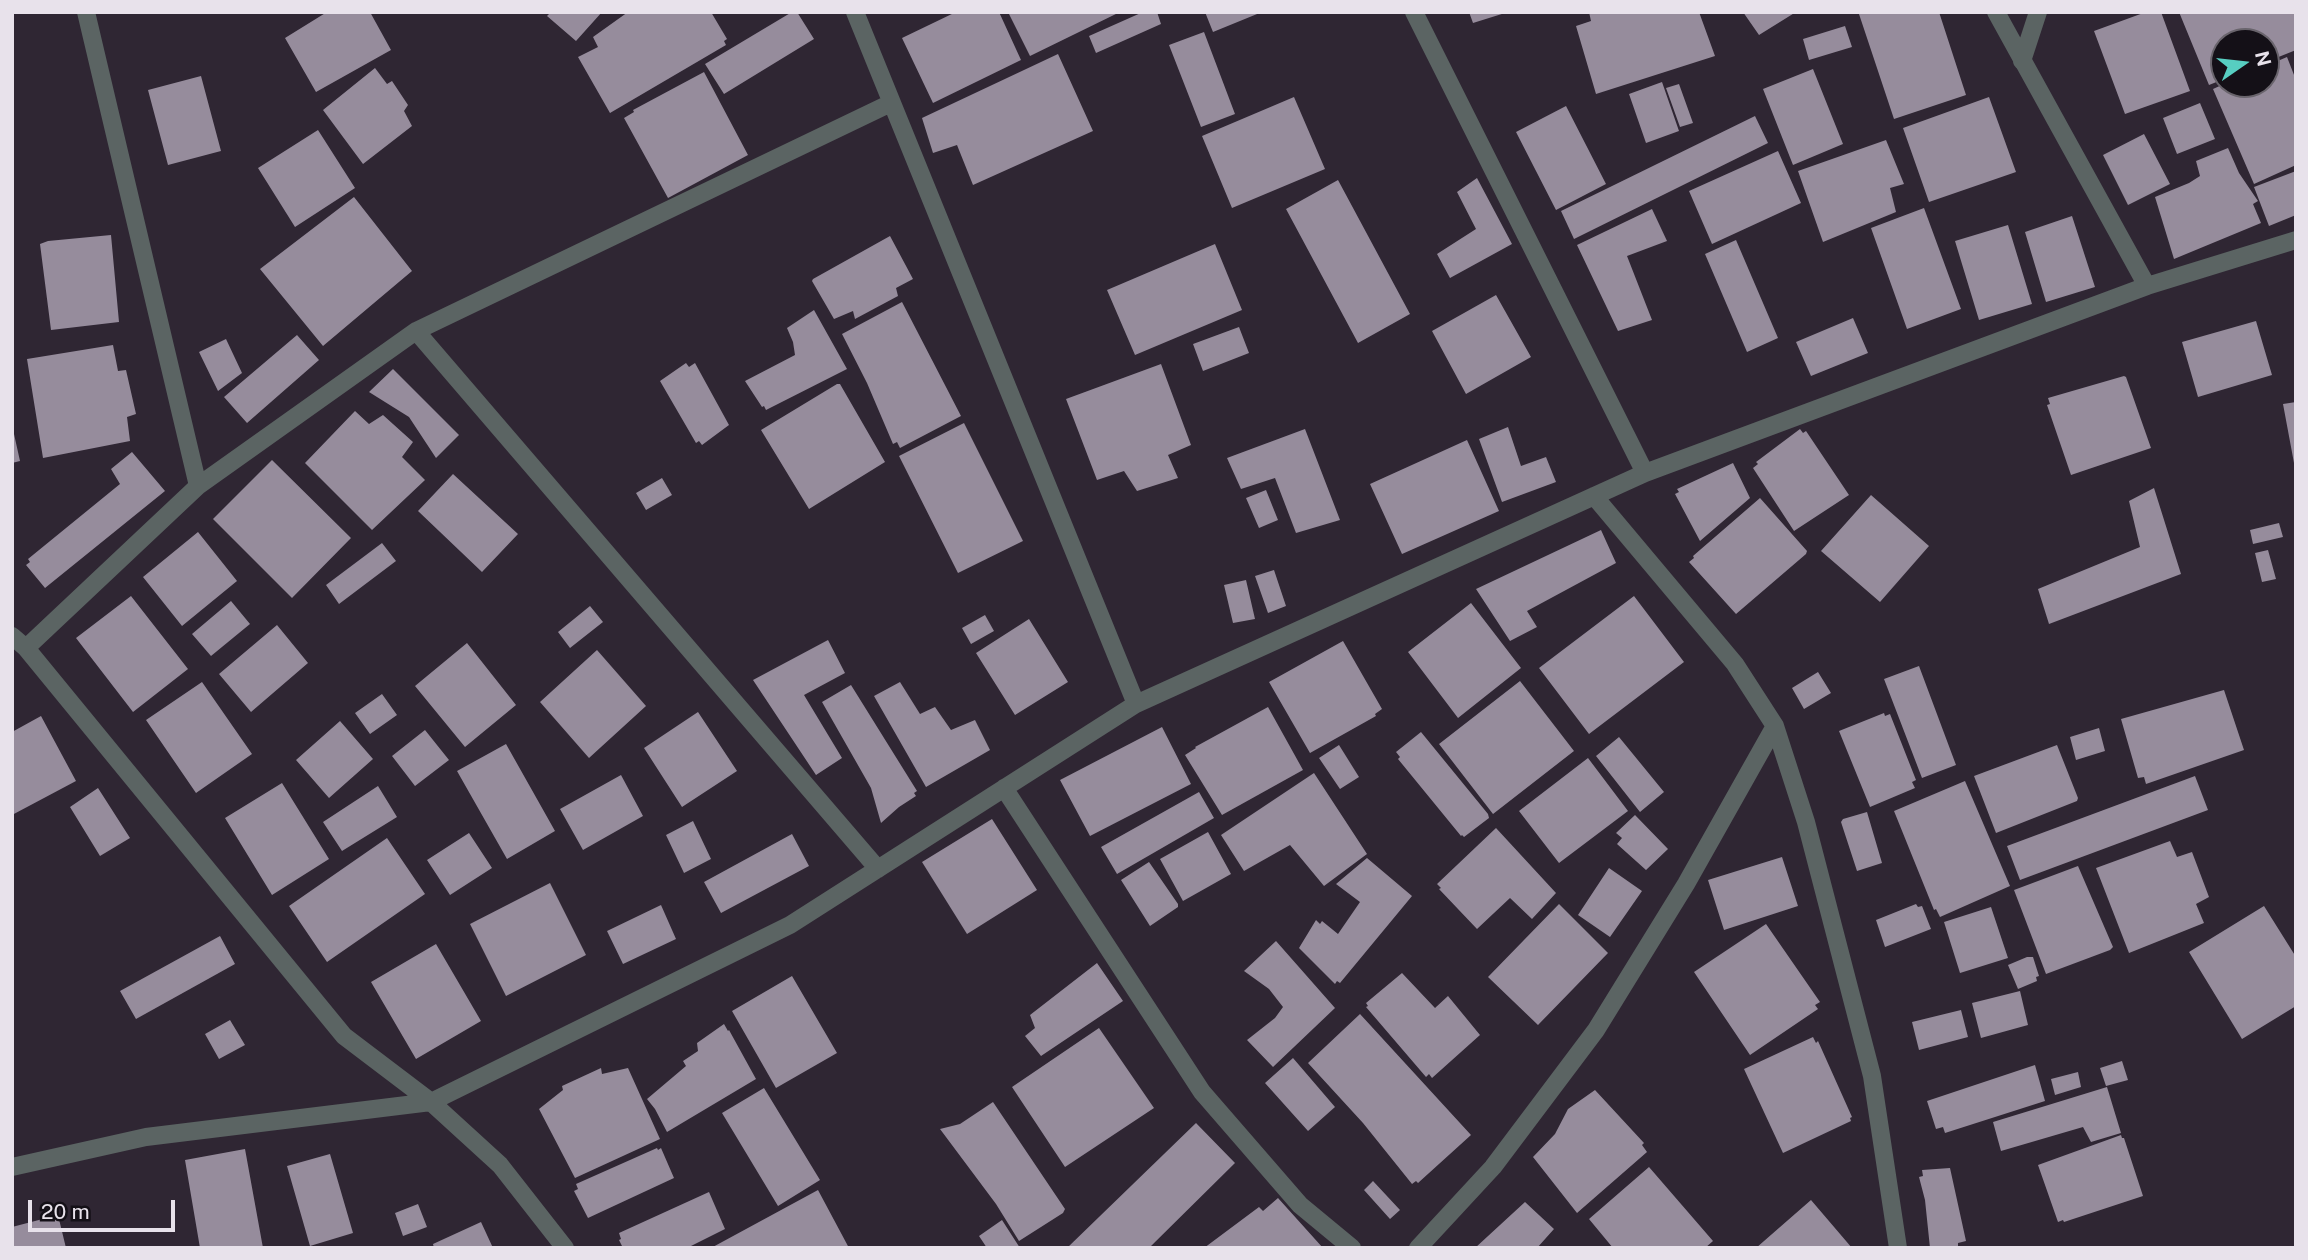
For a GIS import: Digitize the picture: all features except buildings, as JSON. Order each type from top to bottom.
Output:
[{"type":"street","points":[[86,12],[198,486]]},
{"type":"street","points":[[855,12],[1136,704]]},
{"type":"street","points":[[1414,12],[1644,473]]},
{"type":"street","points":[[1996,12],[2147,286]]},
{"type":"street","points":[[2022,61],[2038,12]]},
{"type":"street","points":[[26,648],[198,486],[416,331],[891,103]]},
{"type":"street","points":[[12,1167],[146,1138],[431,1102],[790,925],[1136,704],[1644,473],[2147,286],[2296,240]]},
{"type":"street","points":[[416,331],[878,869]]},
{"type":"street","points":[[1594,496],[1735,664],[1775,726],[1806,822],[1872,1076],[1898,1248]]},
{"type":"street","points":[[12,636],[26,648],[344,1036],[431,1102],[500,1165],[565,1248]]},
{"type":"street","points":[[1418,1248],[1493,1167],[1596,1030],[1686,884],[1775,726]]},
{"type":"street","points":[[1004,788],[1202,1093],[1300,1205],[1352,1248]]}]
